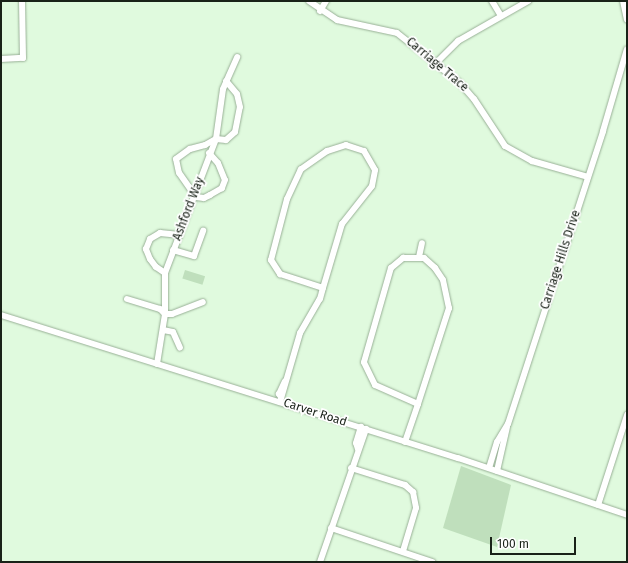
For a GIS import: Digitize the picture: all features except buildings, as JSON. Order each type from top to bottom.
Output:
[{"type":"street","points":[[1,59],[23,58],[22,1]]},
{"type":"street","name":"Carriage Trace","points":[[309,1],[320,11],[338,20],[398,32],[437,62],[474,99],[504,146],[532,161],[588,177]]},
{"type":"street","points":[[320,11],[326,1]]},
{"type":"street","points":[[492,1],[501,16]]},
{"type":"street","points":[[437,62],[458,41],[528,1]]},
{"type":"street","points":[[623,1],[627,20]]},
{"type":"street","name":"Carriage Hills Drive","points":[[489,468],[497,442],[508,424],[588,177],[627,49]]},
{"type":"street","name":"Ashford Way","points":[[157,364],[165,314],[165,273],[196,197],[209,153],[216,139],[223,89],[237,57]]},
{"type":"street","points":[[209,153],[218,163],[225,180],[222,188],[204,198],[196,197],[179,173],[176,159],[190,149],[205,146],[216,139],[226,140],[235,132],[240,119],[237,94],[226,81]]},
{"type":"street","points":[[280,399],[300,333],[320,299],[342,224],[372,186],[375,170],[364,151],[346,145],[327,151],[301,169],[287,199],[271,260],[280,274],[323,288]]},
{"type":"street","points":[[174,250],[194,256],[203,231]]},
{"type":"street","points":[[165,273],[156,267],[150,259],[146,249],[150,239],[160,233],[180,235]]},
{"type":"street","points":[[419,257],[422,243]]},
{"type":"street","points":[[405,442],[418,404],[449,308],[443,280],[435,268],[424,258],[419,257],[403,258],[391,268],[364,362],[375,385],[418,404]]},
{"type":"street","points":[[127,299],[160,309],[165,314],[203,302]]},
{"type":"street","name":"Carver Road","points":[[1,314],[157,364],[280,399],[627,515]]},
{"type":"street","points":[[163,330],[173,332],[180,348]]},
{"type":"street","points":[[598,505],[627,415]]},
{"type":"street","points":[[497,471],[505,447],[508,424]]},
{"type":"street","points":[[320,562],[358,449],[356,443],[364,428]]},
{"type":"street","points":[[351,468],[405,485],[413,492],[416,508],[403,551]]},
{"type":"street","points":[[331,528],[432,562]]},
{"type":"green space","points":[[185,270],[205,276],[202,285],[182,279]]},
{"type":"green space","points":[[461,466],[511,485],[497,547],[443,528]]}]
